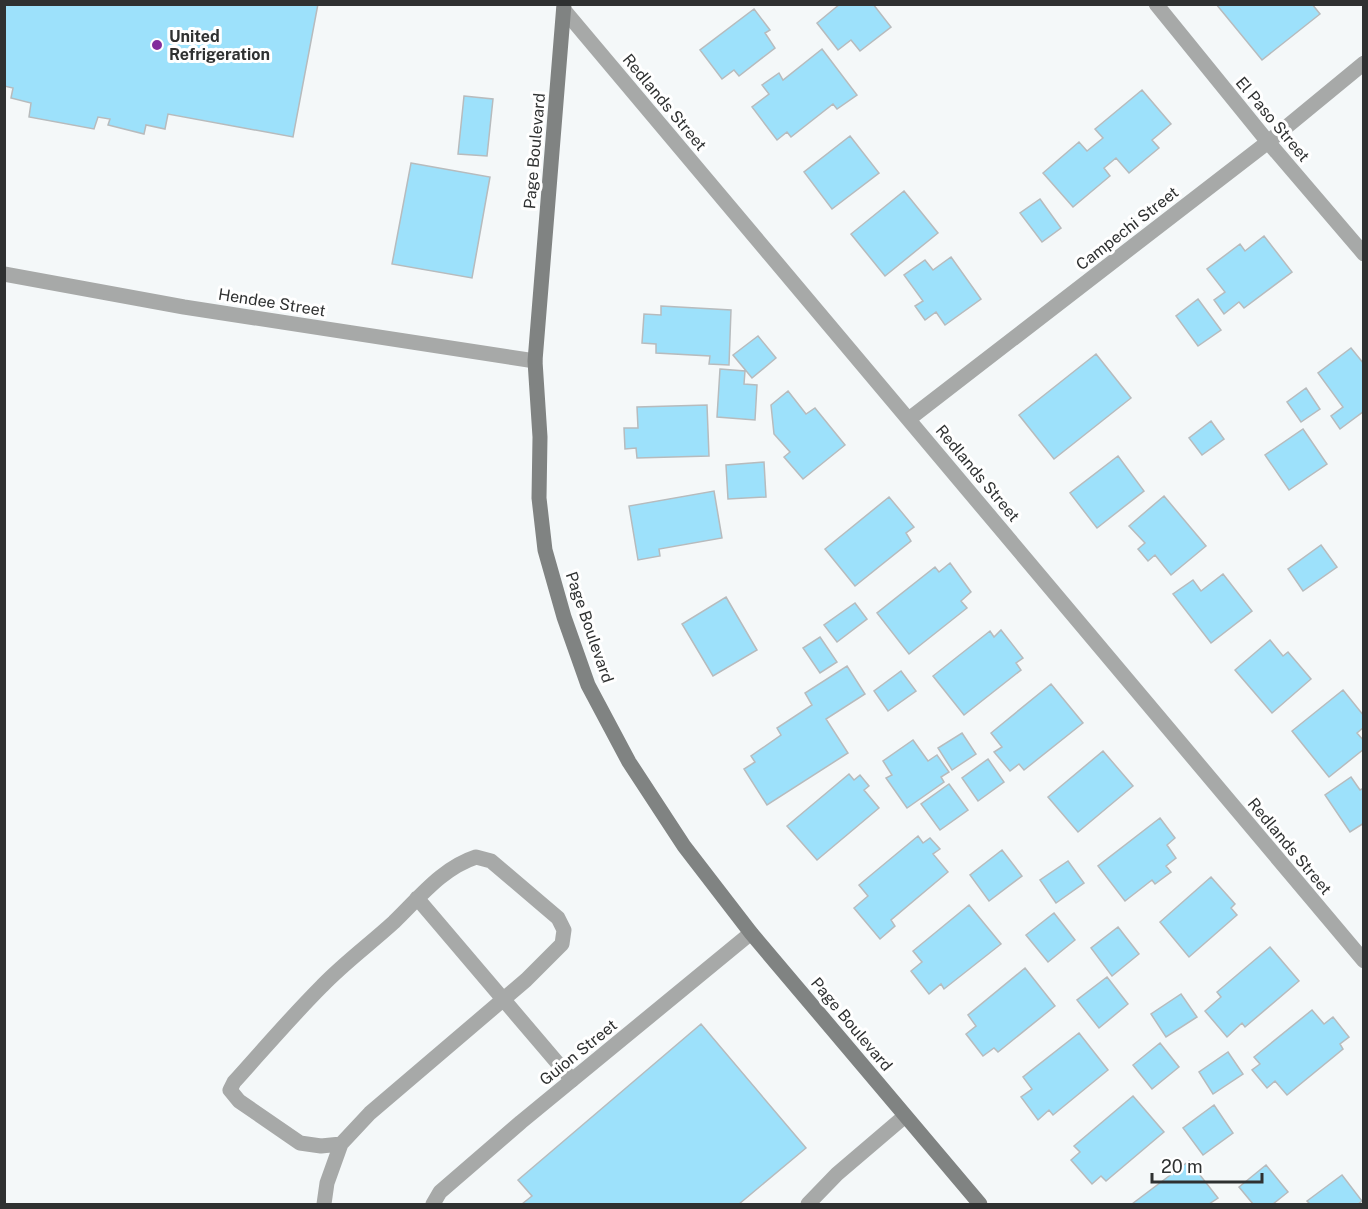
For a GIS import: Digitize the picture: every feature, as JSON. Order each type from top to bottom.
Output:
[{"type":"street","name":"El Paso Street","points":[[1156,4],[1268,142],[1364,254]]},
{"type":"street","name":"Page Boulevard","points":[[564,7],[535,361],[540,437],[540,498],[545,550],[564,617],[588,685],[629,762],[672,828],[752,933],[980,1204]]},
{"type":"street","name":"Redlands Street","points":[[564,7],[1364,961]]},
{"type":"street","name":"Campechi Street","points":[[909,419],[1268,142],[1364,63]]},
{"type":"street","name":"Hendee Street","points":[[4,274],[184,307],[535,361]]},
{"type":"street","points":[[324,1204],[327,1184],[341,1144],[370,1113],[501,998],[526,980],[562,944],[564,930],[558,918],[491,861],[476,856],[464,861],[452,868],[417,898],[395,921],[322,985],[234,1082],[230,1090],[239,1101],[300,1143],[321,1146],[341,1144]]},
{"type":"street","points":[[417,898],[572,1080]]},
{"type":"street","name":"Guion Street","points":[[433,1204],[440,1192],[572,1080],[752,933]]},
{"type":"street","points":[[808,1204],[837,1174],[905,1116]]},
{"type":"building","name":"United Refrigeration","points":[[4,4],[318,4],[293,137],[168,114],[165,129],[146,125],[144,134],[108,125],[110,119],[98,117],[94,129],[29,117],[31,103],[11,98],[13,88],[4,86]]},
{"type":"building","points":[[840,4],[873,4],[891,27],[860,51],[851,40],[838,50],[817,23]]},
{"type":"building","points":[[1216,4],[1312,4],[1320,14],[1262,60]]},
{"type":"building","points":[[754,9],[770,30],[765,33],[775,48],[739,76],[734,70],[722,79],[700,50]]},
{"type":"building","points":[[822,49],[857,95],[837,109],[833,104],[791,137],[787,132],[777,140],[752,107],[769,94],[762,85],[779,73],[783,80]]},
{"type":"building","points":[[1142,90],[1171,124],[1152,140],[1159,148],[1129,173],[1116,158],[1104,168],[1110,176],[1073,207],[1043,173],[1079,142],[1087,151],[1103,138],[1095,129]]},
{"type":"building","points":[[464,96],[493,99],[487,156],[458,154]]},
{"type":"building","points":[[850,136],[879,173],[832,209],[804,172]]},
{"type":"building","points":[[411,163],[490,177],[472,278],[392,264]]},
{"type":"building","points":[[904,191],[938,233],[885,276],[851,234]]},
{"type":"building","points":[[1040,199],[1061,228],[1042,242],[1020,213]]},
{"type":"building","points":[[1264,236],[1292,272],[1244,308],[1239,302],[1224,314],[1214,300],[1225,292],[1207,269],[1240,244],[1245,251]]},
{"type":"building","points":[[951,257],[981,299],[945,325],[936,312],[925,320],[915,306],[923,301],[904,275],[925,260],[933,270]]},
{"type":"building","points":[[1198,299],[1221,330],[1198,346],[1176,316]]},
{"type":"building","points":[[661,306],[731,310],[729,365],[709,364],[710,356],[656,353],[656,344],[642,343],[644,314],[661,315]]},
{"type":"building","points":[[758,336],[776,358],[752,378],[733,355]]},
{"type":"building","points":[[1351,348],[1364,364],[1364,411],[1340,429],[1331,416],[1343,407],[1318,373]]},
{"type":"building","points":[[1096,354],[1131,398],[1054,459],[1019,415]]},
{"type":"building","points":[[720,369],[745,371],[744,384],[757,385],[755,420],[717,417]]},
{"type":"building","points":[[1306,388],[1320,409],[1301,422],[1287,402]]},
{"type":"building","points":[[788,391],[806,414],[815,408],[845,445],[803,479],[784,457],[790,452],[774,434],[771,405]]},
{"type":"building","points":[[707,405],[709,456],[637,458],[636,448],[625,449],[624,428],[638,428],[637,407]]},
{"type":"building","points":[[1211,421],[1224,439],[1202,455],[1189,438]]},
{"type":"building","points":[[1303,429],[1327,464],[1289,490],[1265,455]]},
{"type":"building","points":[[1118,456],[1144,491],[1097,528],[1070,493]]},
{"type":"building","points":[[764,462],[766,497],[728,499],[726,465]]},
{"type":"building","points":[[714,491],[722,538],[659,549],[660,556],[638,560],[629,506]]},
{"type":"building","points":[[1164,496],[1206,546],[1171,575],[1155,555],[1148,561],[1138,549],[1145,543],[1129,526]]},
{"type":"building","points":[[889,497],[914,527],[906,533],[911,541],[855,586],[825,549]]},
{"type":"building","points":[[1321,545],[1337,567],[1303,591],[1288,569]]},
{"type":"building","points":[[950,563],[971,592],[961,601],[967,608],[909,654],[877,613],[935,567],[939,572]]},
{"type":"building","points":[[1223,574],[1252,611],[1211,643],[1173,594],[1193,580],[1201,591]]},
{"type":"building","points":[[726,597],[757,650],[713,676],[682,624]]},
{"type":"building","points":[[855,603],[867,619],[837,642],[824,625]]},
{"type":"building","points":[[1001,630],[1023,658],[1016,663],[1021,670],[964,715],[933,676],[990,631],[994,637]]},
{"type":"building","points":[[820,637],[837,662],[820,673],[803,648]]},
{"type":"building","points":[[1270,640],[1283,656],[1288,652],[1311,679],[1272,713],[1235,670]]},
{"type":"building","points":[[847,666],[865,694],[826,719],[848,753],[767,805],[744,769],[755,762],[751,756],[781,735],[777,728],[812,705],[805,693]]},
{"type":"building","points":[[901,671],[916,691],[888,711],[874,691]]},
{"type":"building","points":[[1051,684],[1083,723],[1024,770],[1019,764],[1010,771],[994,752],[1002,747],[991,733]]},
{"type":"building","points":[[1343,690],[1364,716],[1364,727],[1357,733],[1364,741],[1364,749],[1329,777],[1292,731]]},
{"type":"building","points":[[962,733],[976,754],[952,770],[938,748]]},
{"type":"building","points":[[913,740],[928,761],[937,755],[949,772],[941,777],[944,782],[907,808],[886,778],[892,775],[883,761]]},
{"type":"building","points":[[1103,751],[1133,786],[1078,832],[1048,797]]},
{"type":"building","points":[[988,759],[1004,782],[978,801],[962,778]]},
{"type":"building","points":[[849,774],[854,780],[860,775],[869,786],[864,790],[879,808],[817,860],[787,826]]},
{"type":"building","points":[[1351,777],[1360,790],[1364,788],[1364,823],[1350,832],[1325,795]]},
{"type":"building","points":[[949,784],[968,810],[940,830],[921,804]]},
{"type":"building","points":[[1160,818],[1175,838],[1167,845],[1176,858],[1166,866],[1171,872],[1155,884],[1152,880],[1125,901],[1098,866]]},
{"type":"building","points":[[918,836],[923,843],[930,838],[940,849],[933,854],[948,872],[891,920],[895,926],[880,939],[854,908],[868,896],[859,885]]},
{"type":"building","points":[[1002,850],[1022,876],[989,901],[970,875]]},
{"type":"building","points":[[1068,861],[1084,883],[1056,903],[1040,880]]},
{"type":"building","points":[[1211,877],[1235,904],[1231,908],[1237,915],[1189,957],[1160,922]]},
{"type":"building","points":[[969,905],[1001,944],[944,989],[941,984],[929,994],[911,971],[922,962],[913,951]]},
{"type":"building","points":[[1054,913],[1075,940],[1048,962],[1026,935]]},
{"type":"building","points":[[1118,927],[1139,954],[1112,976],[1091,948]]},
{"type":"building","points":[[1270,947],[1299,981],[1245,1027],[1242,1023],[1227,1037],[1205,1011],[1221,997],[1217,992]]},
{"type":"building","points":[[1025,968],[1055,1006],[998,1052],[994,1048],[983,1056],[966,1034],[976,1026],[968,1015]]},
{"type":"building","points":[[1107,977],[1128,1004],[1099,1028],[1077,1000]]},
{"type":"building","points":[[1181,994],[1197,1017],[1166,1037],[1151,1014]]},
{"type":"building","points":[[1312,1010],[1324,1024],[1333,1017],[1349,1037],[1340,1044],[1343,1049],[1287,1095],[1275,1081],[1267,1088],[1252,1070],[1260,1064],[1254,1057]]},
{"type":"building","points":[[701,1024],[806,1148],[739,1204],[522,1204],[532,1196],[518,1180]]},
{"type":"building","points":[[1079,1033],[1108,1070],[1053,1115],[1049,1110],[1038,1120],[1021,1097],[1032,1089],[1023,1077]]},
{"type":"building","points":[[1160,1043],[1179,1067],[1152,1089],[1133,1065]]},
{"type":"building","points":[[1228,1052],[1243,1074],[1213,1094],[1199,1072]]},
{"type":"building","points":[[1133,1096],[1164,1132],[1106,1181],[1101,1176],[1092,1184],[1071,1160],[1080,1152],[1074,1146]]},
{"type":"building","points":[[1214,1105],[1233,1133],[1203,1155],[1183,1128]]},
{"type":"building","points":[[1189,1161],[1218,1198],[1209,1204],[1132,1204]]},
{"type":"building","points":[[1266,1165],[1288,1192],[1273,1204],[1253,1204],[1239,1187]]},
{"type":"building","points":[[1342,1175],[1362,1201],[1358,1204],[1310,1204],[1307,1201]]},
{"type":"place","name":"United Refrigeration","points":[[157,45]]}]
